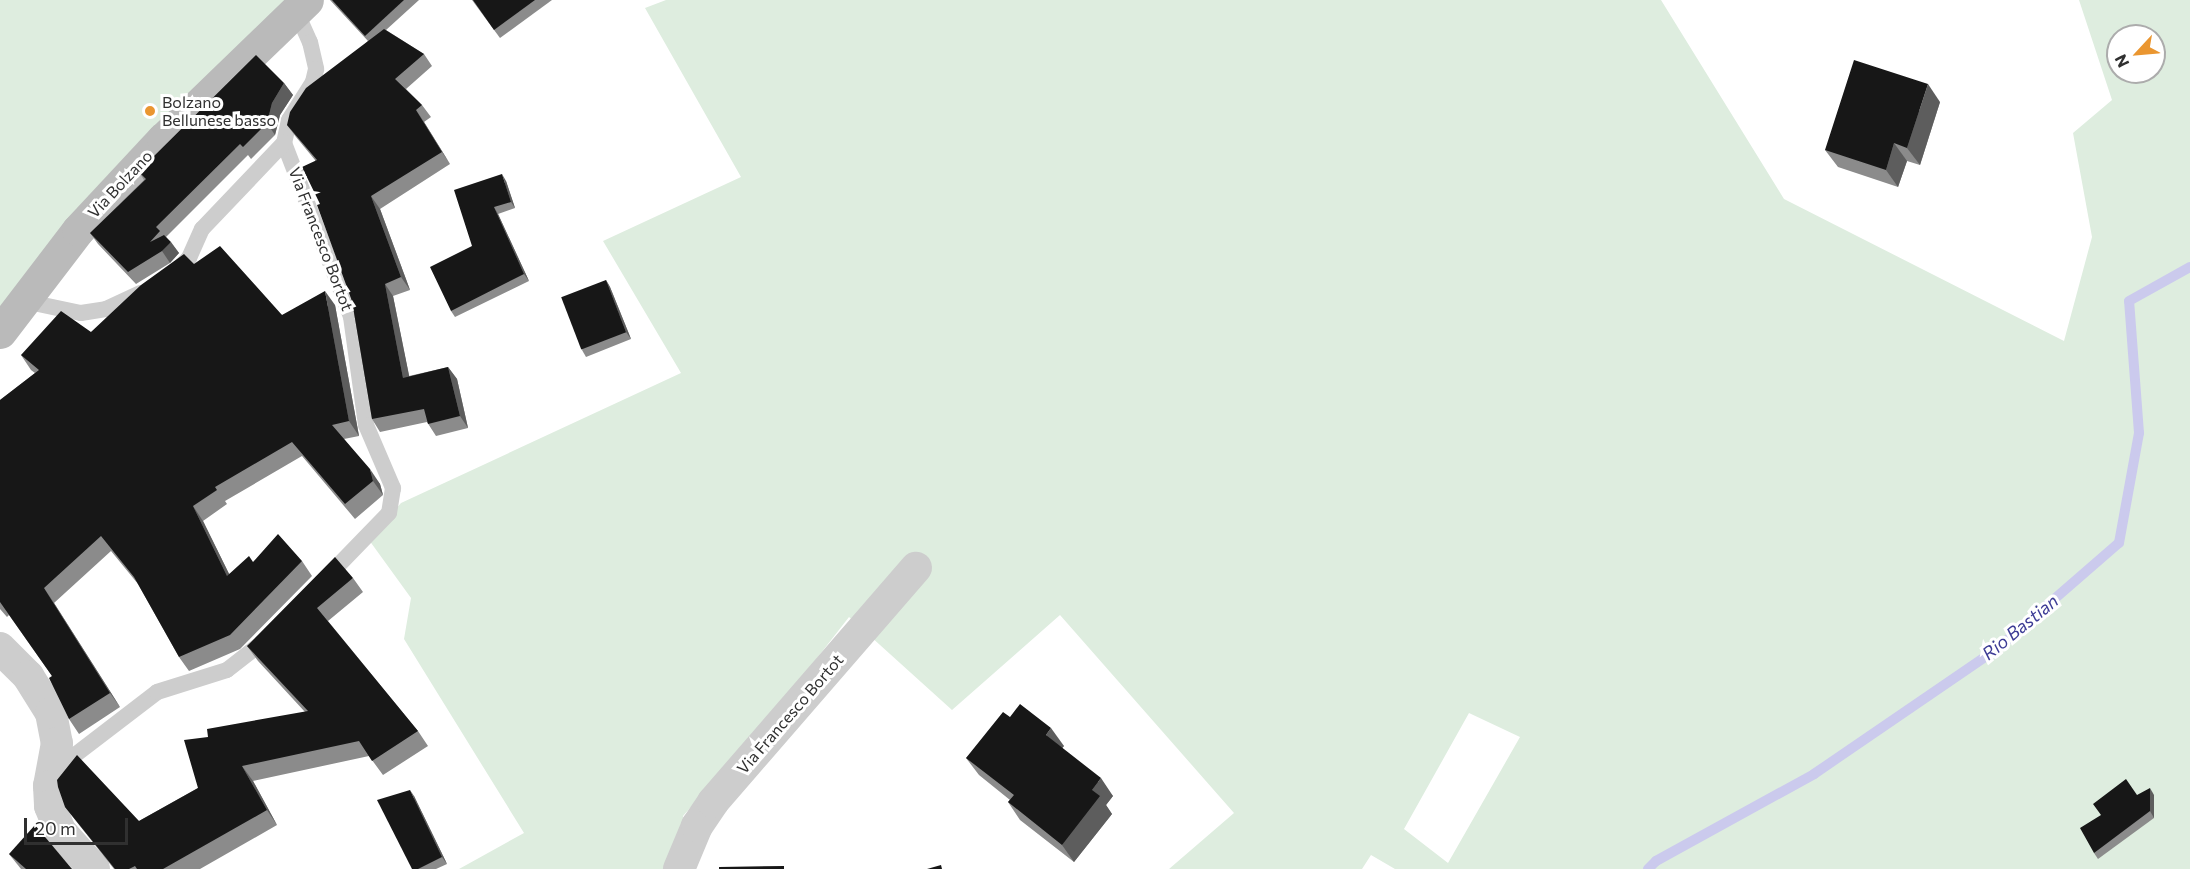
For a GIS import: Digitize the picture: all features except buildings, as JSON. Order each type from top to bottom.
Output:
[{"type":"street","name":"Via Bolzano","points":[[0,332],[85,221],[163,139],[302,6]]},
{"type":"street","name":"Via Francesco Bortot","points":[[679,869],[697,826],[713,802],[916,568]]},
{"type":"street","points":[[0,648],[28,676],[51,713],[57,743],[50,806],[60,831],[94,869]]},
{"type":"lane","points":[[24,301],[81,313],[133,298],[177,271],[189,258],[202,229],[284,143],[289,120],[313,82],[316,69],[302,6]]},
{"type":"lane","name":"Via Francesco Bortot","points":[[284,143],[351,317],[366,425],[393,488],[389,513],[312,593]]},
{"type":"lane","points":[[53,765],[75,755],[157,692],[227,670],[244,660],[279,626]]},
{"type":"green space","points":[[0,0],[298,0],[0,308]]},
{"type":"green space","points":[[666,0],[1661,0],[1784,199],[2064,341],[2092,237],[2073,133],[2112,100],[2107,84],[2166,84],[2166,24],[2106,24],[2106,82],[2079,0],[2190,0],[2190,869],[1395,869],[1371,855],[1362,869],[1169,869],[1234,813],[1060,615],[952,710],[849,617],[775,712],[683,816],[683,869],[459,869],[524,833],[404,639],[411,598],[369,540],[401,503],[681,373],[603,241],[741,177],[645,8]],"holes":[[[1469,713],[1520,737],[1448,863],[1404,829]]]},
{"type":"waterway","name":"Rio Bastian","points":[[1648,869],[1656,861],[1814,774],[1998,648],[2119,543],[2139,433],[2129,301],[2190,267]]},
{"type":"place","name":"Bolzano Bellunese basso","points":[[150,111]]}]
